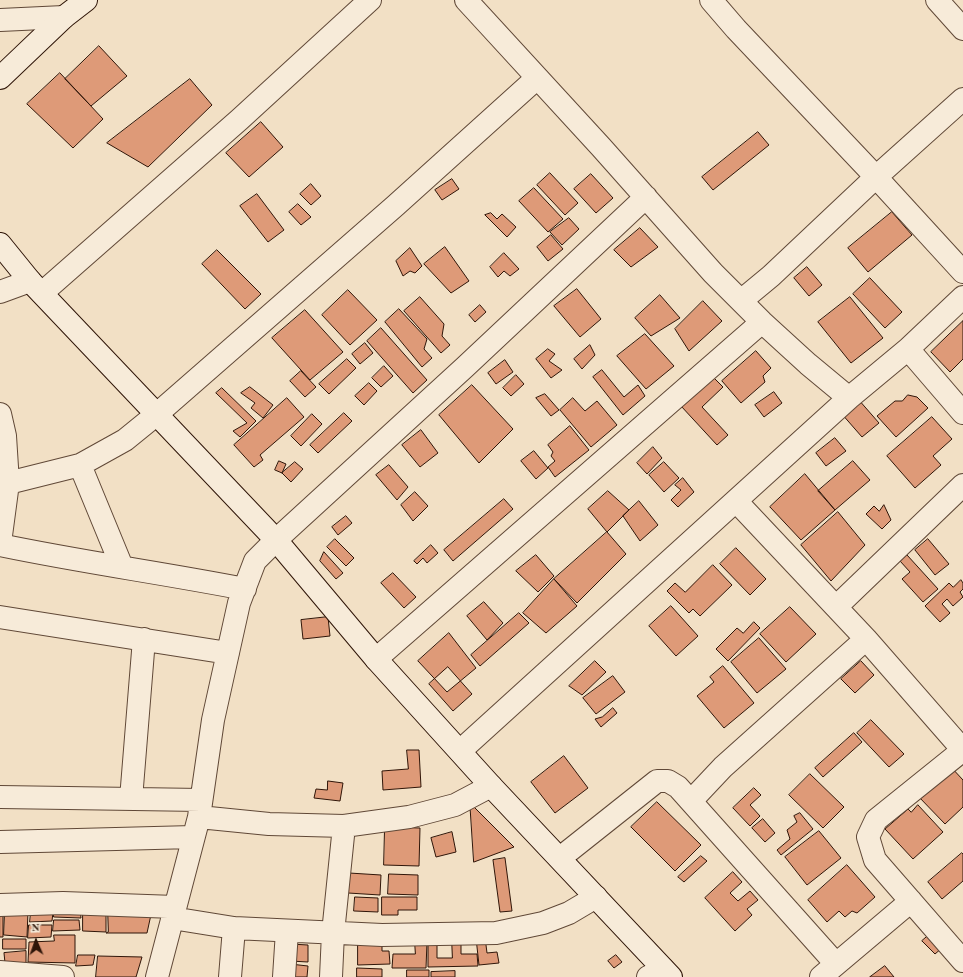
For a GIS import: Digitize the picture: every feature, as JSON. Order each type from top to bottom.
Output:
[{"type":"street","points":[[0,292],[36,287],[239,120],[370,0]]},
{"type":"street","points":[[466,0],[646,197],[713,273],[742,300],[762,322],[808,364],[849,398]]},
{"type":"street","points":[[710,0],[963,272]]},
{"type":"street","points":[[937,0],[963,28]]},
{"type":"street","points":[[0,20],[77,6]]},
{"type":"street","points":[[0,78],[77,6]]},
{"type":"street","points":[[8,483],[80,465],[125,440],[157,414],[395,206],[537,78]]},
{"type":"street","points":[[742,300],[771,276],[876,177],[963,99]]},
{"type":"street","points":[[157,977],[197,818],[213,720],[239,603],[255,561],[646,197]]},
{"type":"street","points":[[0,244],[36,287],[276,540],[376,659],[491,786],[596,897],[661,974]]},
{"type":"street","points":[[460,751],[849,398],[908,349],[963,297]]},
{"type":"street","points":[[376,659],[762,322]]},
{"type":"street","points":[[908,349],[963,413]]},
{"type":"street","points":[[0,414],[5,436],[8,483],[0,544],[49,555],[245,588]]},
{"type":"street","points":[[80,465],[122,567]]},
{"type":"street","points":[[836,607],[963,485]]},
{"type":"street","points":[[736,501],[866,639],[963,750],[876,820],[868,837],[875,860],[963,961]]},
{"type":"street","points":[[0,618],[228,653]]},
{"type":"street","points":[[131,799],[144,639]]},
{"type":"street","points":[[691,801],[723,767],[866,639]]},
{"type":"street","points":[[560,858],[656,781],[668,781],[678,787],[691,801],[828,970],[911,901]]},
{"type":"street","points":[[0,797],[131,799],[197,818],[269,824],[344,826],[409,817],[455,805],[491,786]]},
{"type":"street","points":[[0,842],[197,818]]},
{"type":"street","points":[[331,977],[333,933],[344,826]]},
{"type":"street","points":[[0,906],[63,903],[174,912],[234,928],[382,935],[496,933],[544,923],[570,913],[596,897]]},
{"type":"street","points":[[230,977],[234,928]]},
{"type":"street","points":[[284,977],[287,931]]},
{"type":"street","points":[[0,972],[63,977]]},
{"type":"building","points":[[99,46],[127,76],[91,106],[65,79]]},
{"type":"building","points":[[60,73],[103,119],[73,148],[27,104]]},
{"type":"building","points":[[190,79],[212,105],[148,167],[107,143]]},
{"type":"building","points":[[261,122],[283,147],[249,177],[226,153]]},
{"type":"building","points":[[758,132],[769,145],[713,190],[702,177]]},
{"type":"building","points":[[550,173],[578,203],[565,215],[537,185]]},
{"type":"building","points":[[591,174],[613,198],[596,213],[574,189]]},
{"type":"building","points":[[452,179],[459,189],[442,200],[435,190]]},
{"type":"building","points":[[311,184],[321,196],[311,205],[300,194]]},
{"type":"building","points":[[534,188],[563,219],[548,232],[519,201]]},
{"type":"building","points":[[257,194],[284,230],[268,242],[240,206]]},
{"type":"building","points":[[298,204],[311,217],[301,225],[289,212]]},
{"type":"building","points":[[892,212],[912,235],[868,272],[848,248]]},
{"type":"building","points":[[491,213],[497,219],[502,214],[516,227],[507,237],[485,215]]},
{"type":"building","points":[[569,218],[579,229],[562,245],[550,232]]},
{"type":"building","points":[[640,228],[658,247],[631,267],[614,250]]},
{"type":"building","points":[[551,235],[563,249],[548,261],[537,247]]},
{"type":"building","points":[[445,247],[469,281],[451,293],[424,264]]},
{"type":"building","points":[[410,248],[422,266],[415,273],[410,271],[403,276],[396,261]]},
{"type":"building","points":[[217,250],[261,294],[245,309],[202,264]]},
{"type":"building","points":[[504,253],[519,269],[510,276],[504,271],[498,277],[490,267]]},
{"type":"building","points":[[807,267],[822,285],[809,296],[794,278]]},
{"type":"building","points":[[870,278],[902,312],[885,328],[853,294]]},
{"type":"building","points":[[577,289],[601,319],[580,337],[554,306]]},
{"type":"building","points":[[348,290],[377,320],[350,345],[322,315]]},
{"type":"building","points":[[660,295],[680,318],[651,336],[635,318]]},
{"type":"building","points":[[420,297],[444,324],[442,336],[450,345],[441,353],[404,311]]},
{"type":"building","points":[[850,297],[883,338],[851,363],[818,322]]},
{"type":"building","points":[[703,301],[722,321],[689,351],[675,329]]},
{"type":"building","points":[[480,305],[486,312],[475,322],[469,315]]},
{"type":"building","points":[[399,309],[427,339],[424,349],[432,358],[422,367],[385,322]]},
{"type":"building","points":[[305,310],[343,352],[310,380],[272,338]]},
{"type":"building","points":[[963,321],[963,359],[950,372],[931,352]]},
{"type":"building","points":[[381,328],[427,380],[413,393],[367,341]]},
{"type":"building","points":[[645,334],[674,366],[646,389],[617,356]]},
{"type":"building","points":[[365,343],[373,353],[360,364],[352,354]]},
{"type":"building","points":[[590,345],[595,355],[582,369],[574,359]]},
{"type":"building","points":[[548,349],[555,354],[549,361],[562,370],[551,378],[536,359]]},
{"type":"building","points":[[756,351],[771,368],[763,376],[765,382],[741,403],[722,381]]},
{"type":"building","points":[[347,359],[356,368],[329,394],[319,384]]},
{"type":"building","points":[[505,360],[513,372],[496,384],[488,373]]},
{"type":"building","points":[[384,366],[393,376],[381,387],[372,378]]},
{"type":"building","points":[[602,370],[624,397],[638,385],[645,396],[623,415],[593,377]]},
{"type":"building","points":[[301,371],[316,387],[305,397],[290,381]]},
{"type":"building","points":[[516,375],[524,384],[511,396],[503,388]]},
{"type":"building","points":[[713,377],[723,387],[702,407],[728,435],[717,445],[681,406]]},
{"type":"building","points":[[369,383],[377,391],[364,405],[355,396]]},
{"type":"building","points":[[472,385],[513,429],[479,463],[439,415]]},
{"type":"building","points":[[250,387],[273,405],[263,418],[251,408],[255,403],[241,393]]},
{"type":"building","points":[[222,388],[256,421],[240,437],[233,431],[247,423],[216,393]]},
{"type":"building","points":[[774,392],[782,403],[764,417],[755,405]]},
{"type":"building","points":[[545,394],[559,410],[551,416],[536,398]]},
{"type":"building","points":[[908,395],[917,397],[928,408],[896,437],[877,416],[895,401],[902,401]]},
{"type":"building","points":[[287,398],[304,417],[260,455],[263,460],[254,467],[234,445]]},
{"type":"building","points":[[573,398],[585,411],[597,401],[617,425],[591,447],[560,410]]},
{"type":"building","points":[[858,399],[879,423],[862,437],[841,413]]},
{"type":"building","points":[[344,413],[352,421],[318,453],[310,445]]},
{"type":"building","points":[[312,414],[322,424],[301,446],[291,436]]},
{"type":"building","points":[[932,417],[952,439],[933,456],[941,465],[915,488],[887,456]]},
{"type":"building","points":[[570,426],[589,450],[555,477],[548,467],[555,461],[551,456],[553,452],[548,445]]},
{"type":"building","points":[[421,430],[438,453],[420,467],[402,445]]},
{"type":"building","points":[[835,438],[846,451],[826,466],[816,453]]},
{"type":"building","points":[[653,447],[662,458],[647,474],[637,463]]},
{"type":"building","points":[[534,451],[548,468],[536,479],[521,461]]},
{"type":"building","points":[[279,461],[286,464],[282,473],[275,470]]},
{"type":"building","points":[[853,461],[870,480],[835,510],[818,491]]},
{"type":"building","points":[[295,462],[303,469],[291,482],[282,473]]},
{"type":"building","points":[[664,462],[679,478],[664,492],[649,475]]},
{"type":"building","points":[[389,465],[408,487],[397,500],[376,475]]},
{"type":"building","points":[[805,474],[835,510],[801,540],[770,507]]},
{"type":"building","points":[[683,478],[694,492],[678,507],[671,500],[681,490],[675,485]]},
{"type":"building","points":[[608,491],[629,510],[607,532],[588,509]]},
{"type":"building","points":[[415,492],[428,506],[413,521],[401,505]]},
{"type":"building","points":[[504,499],[513,509],[453,561],[444,550]]},
{"type":"building","points":[[639,501],[658,525],[640,541],[623,516]]},
{"type":"building","points":[[884,505],[891,520],[882,529],[866,514],[874,506],[879,511]]},
{"type":"building","points":[[838,512],[865,545],[831,581],[801,545]]},
{"type":"building","points":[[346,516],[352,523],[338,535],[332,527]]},
{"type":"building","points":[[607,532],[626,554],[577,603],[554,579]]},
{"type":"building","points":[[335,539],[354,558],[346,566],[327,547]]},
{"type":"building","points":[[928,539],[949,564],[935,575],[915,550]]},
{"type":"building","points":[[431,545],[438,553],[427,563],[423,558],[417,564],[414,561]]},
{"type":"building","points":[[736,548],[766,579],[750,595],[720,564]]},
{"type":"building","points":[[324,552],[343,573],[336,579],[320,561]]},
{"type":"building","points":[[536,555],[554,576],[538,592],[516,571]]},
{"type":"building","points":[[907,555],[938,589],[923,602],[902,579],[910,572],[900,561]]},
{"type":"building","points":[[713,565],[732,585],[700,616],[693,609],[689,613],[667,591],[675,583],[685,592]]},
{"type":"building","points":[[393,573],[416,597],[404,608],[381,583]]},
{"type":"building","points":[[554,579],[577,606],[546,633],[523,613]]},
{"type":"building","points":[[961,580],[963,583],[963,589],[960,592],[963,597],[953,606],[947,599],[942,604],[950,613],[940,622],[925,606],[949,583],[953,587]]},
{"type":"building","points":[[484,602],[503,623],[487,640],[467,616]]},
{"type":"building","points":[[671,606],[698,636],[676,656],[649,626]]},
{"type":"building","points":[[790,607],[816,634],[786,662],[760,634]]},
{"type":"building","points":[[519,613],[529,623],[480,666],[471,655]]},
{"type":"building","points":[[328,617],[330,636],[303,639],[301,620]]},
{"type":"building","points":[[754,622],[760,628],[728,661],[716,649],[737,628],[743,633]]},
{"type":"building","points":[[449,633],[476,668],[447,692],[418,661]]},
{"type":"building","points":[[759,638],[786,669],[757,693],[731,662]]},
{"type":"building","points":[[595,661],[606,672],[582,695],[569,686]]},
{"type":"building","points":[[861,661],[874,675],[855,693],[841,679]]},
{"type":"building","points":[[723,666],[754,703],[724,728],[697,696],[714,682],[710,677]]},
{"type":"building","points":[[448,667],[472,694],[453,711],[429,684]]},
{"type":"building","points":[[613,676],[625,692],[596,714],[583,698]]},
{"type":"building","points":[[613,708],[617,713],[601,727],[595,719],[602,717]]},
{"type":"building","points":[[871,720],[904,754],[889,767],[857,733]]},
{"type":"building","points":[[854,733],[862,742],[823,777],[815,768]]},
{"type":"building","points":[[407,750],[419,750],[421,787],[383,790],[382,771],[408,769]]},
{"type":"building","points":[[564,756],[588,788],[555,813],[531,782]]},
{"type":"building","points":[[950,766],[963,780],[963,807],[945,824],[918,796]]},
{"type":"building","points":[[810,774],[844,807],[823,828],[789,795]]},
{"type":"building","points":[[328,781],[343,783],[340,801],[314,798],[316,789],[327,790]]},
{"type":"building","points":[[754,788],[761,795],[750,805],[760,816],[750,826],[733,808]]},
{"type":"building","points":[[657,802],[701,845],[675,871],[631,827]]},
{"type":"building","points":[[470,803],[514,847],[474,862]]},
{"type":"building","points":[[918,805],[943,832],[913,859],[885,829],[908,809],[911,812]]},
{"type":"building","points":[[800,813],[813,829],[781,855],[777,850],[790,839],[787,830],[797,822],[794,816]]},
{"type":"building","points":[[763,819],[775,833],[765,842],[752,828]]},
{"type":"building","points":[[385,827],[420,828],[419,866],[384,865]]},
{"type":"building","points":[[819,831],[841,858],[807,885],[785,857]]},
{"type":"building","points":[[452,832],[456,852],[436,857],[431,838]]},
{"type":"building","points":[[962,853],[963,881],[942,899],[928,882]]},
{"type":"building","points":[[701,856],[707,861],[684,882],[678,877]]},
{"type":"building","points":[[505,858],[512,911],[500,912],[493,860]]},
{"type":"building","points":[[847,865],[875,897],[857,913],[852,911],[845,917],[839,911],[827,922],[808,900]]},
{"type":"building","points":[[733,872],[742,882],[730,893],[738,901],[750,891],[758,900],[747,909],[752,915],[735,931],[705,898]]},
{"type":"building","points":[[349,873],[381,875],[380,895],[348,893]]},
{"type":"building","points":[[389,874],[418,875],[418,895],[388,894]]},
{"type":"building","points":[[355,897],[378,898],[378,912],[354,911]]},
{"type":"building","points":[[382,897],[417,897],[417,910],[398,910],[398,915],[382,915]]},
{"type":"building","points":[[53,908],[80,909],[81,918],[54,917]]},
{"type":"building","points":[[83,909],[106,910],[106,932],[83,931]]},
{"type":"building","points":[[108,909],[152,910],[147,933],[106,933],[108,932]]},
{"type":"building","points":[[5,911],[28,911],[27,937],[4,935]]},
{"type":"building","points":[[31,912],[53,912],[52,921],[30,922]]},
{"type":"building","points":[[0,913],[3,913],[3,937],[0,937]]},
{"type":"building","points":[[54,920],[79,920],[80,930],[53,931]]},
{"type":"building","points":[[29,925],[52,925],[51,937],[28,938]]},
{"type":"building","points":[[54,935],[75,935],[75,963],[28,962],[29,942],[54,941]]},
{"type":"building","points":[[929,935],[942,948],[935,954],[922,941]]},
{"type":"building","points":[[485,937],[487,953],[497,952],[499,963],[479,965],[476,938]]},
{"type":"building","points":[[358,938],[382,938],[382,951],[389,951],[390,964],[358,965]]},
{"type":"building","points":[[3,939],[26,939],[26,949],[3,949]]},
{"type":"building","points":[[452,939],[461,939],[461,954],[477,954],[478,966],[428,967],[428,940],[437,940],[437,958],[452,958]]},
{"type":"building","points":[[415,942],[427,942],[426,968],[392,968],[393,954],[415,954]]},
{"type":"building","points":[[290,944],[308,945],[308,962],[290,961]]},
{"type":"building","points":[[26,951],[26,963],[5,963],[4,953]]},
{"type":"building","points":[[78,955],[95,955],[93,965],[76,966]]},
{"type":"building","points":[[616,955],[622,962],[614,968],[608,961]]},
{"type":"building","points":[[98,956],[142,957],[136,977],[96,977]]},
{"type":"building","points":[[290,964],[308,966],[307,977],[289,977]]},
{"type":"building","points":[[885,966],[894,977],[870,977]]},
{"type":"building","points":[[357,968],[382,969],[382,977],[357,977]]},
{"type":"building","points":[[407,970],[429,970],[429,977],[407,977]]},
{"type":"building","points":[[455,971],[455,977],[431,977],[431,972]]}]
